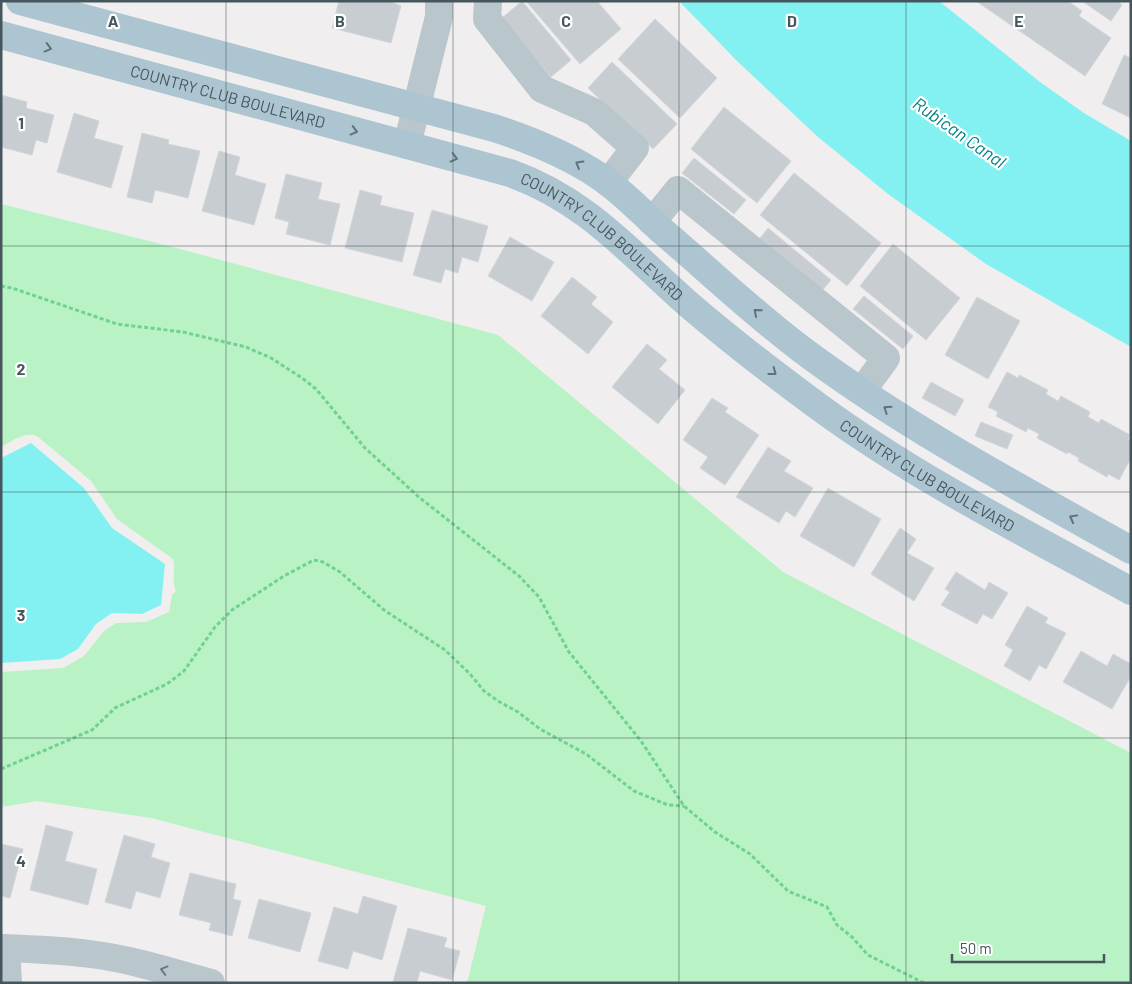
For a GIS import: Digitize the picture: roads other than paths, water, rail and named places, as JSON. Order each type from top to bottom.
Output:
[{"type":"main road","name":"COUNTRY CLUB BOULEVARD","points":[[20,1],[494,128],[531,140],[566,156],[608,183],[800,348],[921,430],[974,463],[1131,550]]},
{"type":"main road","name":"COUNTRY CLUB BOULEVARD","points":[[1,36],[525,178],[573,203],[740,347],[819,407],[901,461],[1131,591]]},
{"type":"main road","points":[[901,461],[921,430]]},
{"type":"main road","points":[[1086,566],[1104,535]]},
{"type":"street","points":[[407,145],[439,17],[439,1]]},
{"type":"street","points":[[488,1],[487,19],[542,88],[594,112],[635,148],[608,183]]},
{"type":"street","points":[[652,222],[678,190],[886,358],[862,391]]},
{"type":"street","points":[[8,983],[4,948],[46,949],[92,954],[136,962],[211,983]]},
{"type":"water","name":"Rubican Canal","points":[[679,1],[939,1],[1040,82],[1084,113],[1131,141],[1131,347],[986,264],[888,194],[818,137],[737,61]]},
{"type":"water","points":[[31,443],[84,488],[112,528],[165,564],[161,605],[142,614],[112,613],[96,624],[78,649],[60,659],[1,663],[1,458]]}]
